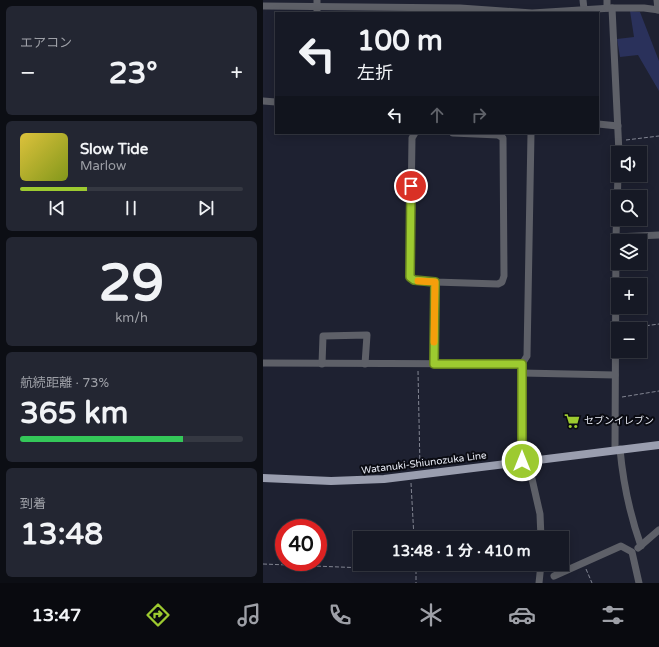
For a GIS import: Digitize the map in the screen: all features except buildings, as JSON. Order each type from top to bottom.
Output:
[{"type":"main road","name":"Watanuki-Shiunozuka Line","points":[[263,478],[331,481],[411,476],[659,445]]},
{"type":"street","points":[[583,0],[584,9]]},
{"type":"street","points":[[607,0],[609,8],[619,146]]},
{"type":"street","points":[[545,12],[609,8],[644,8],[658,10],[657,0]]},
{"type":"street","points":[[263,6],[317,6],[380,10],[460,8],[518,12]]},
{"type":"street","points":[[263,101],[275,102]]},
{"type":"street","points":[[599,124],[618,126]]},
{"type":"street","points":[[414,134],[412,138],[410,277],[414,280],[435,282],[497,284],[502,282],[504,276],[503,138],[498,135],[476,134]]},
{"type":"street","points":[[531,134],[527,356],[522,364],[522,461],[530,470],[540,514],[541,531]]},
{"type":"street","points":[[616,234],[619,182]]},
{"type":"street","points":[[647,236],[659,235]]},
{"type":"street","points":[[616,270],[615,398],[618,450],[627,493],[641,546]]},
{"type":"street","points":[[434,364],[435,282]]},
{"type":"street","points":[[322,364],[323,336],[367,335],[365,364]]},
{"type":"street","points":[[263,363],[522,364]]},
{"type":"street","points":[[522,373],[615,375]]},
{"type":"street","points":[[632,552],[659,530]]},
{"type":"street","points":[[554,576],[621,546],[632,552],[639,583]]},
{"type":"street","points":[[539,583],[540,571]]},
{"type":"path","points":[[619,140],[659,136]]},
{"type":"path","points":[[647,326],[659,324]]},
{"type":"path","points":[[418,364],[420,474]]},
{"type":"path","points":[[615,398],[659,391]]},
{"type":"path","points":[[411,476],[414,531]]},
{"type":"path","points":[[584,563],[592,583]]},
{"type":"path","points":[[263,564],[353,568]]},
{"type":"path","points":[[416,571],[416,583]]},
{"type":"shaded area","points":[[630,11],[640,12],[659,61],[659,91],[638,55],[620,57],[617,39],[634,37]]},
{"type":"slow traffic","points":[[418,281],[435,282],[434,342]]},
{"type":"place","name":"セブンイレブン","points":[[572,421]]},
{"type":"route","points":[[411,186],[410,277],[414,280],[435,282],[434,364],[522,364],[522,461]]}]
